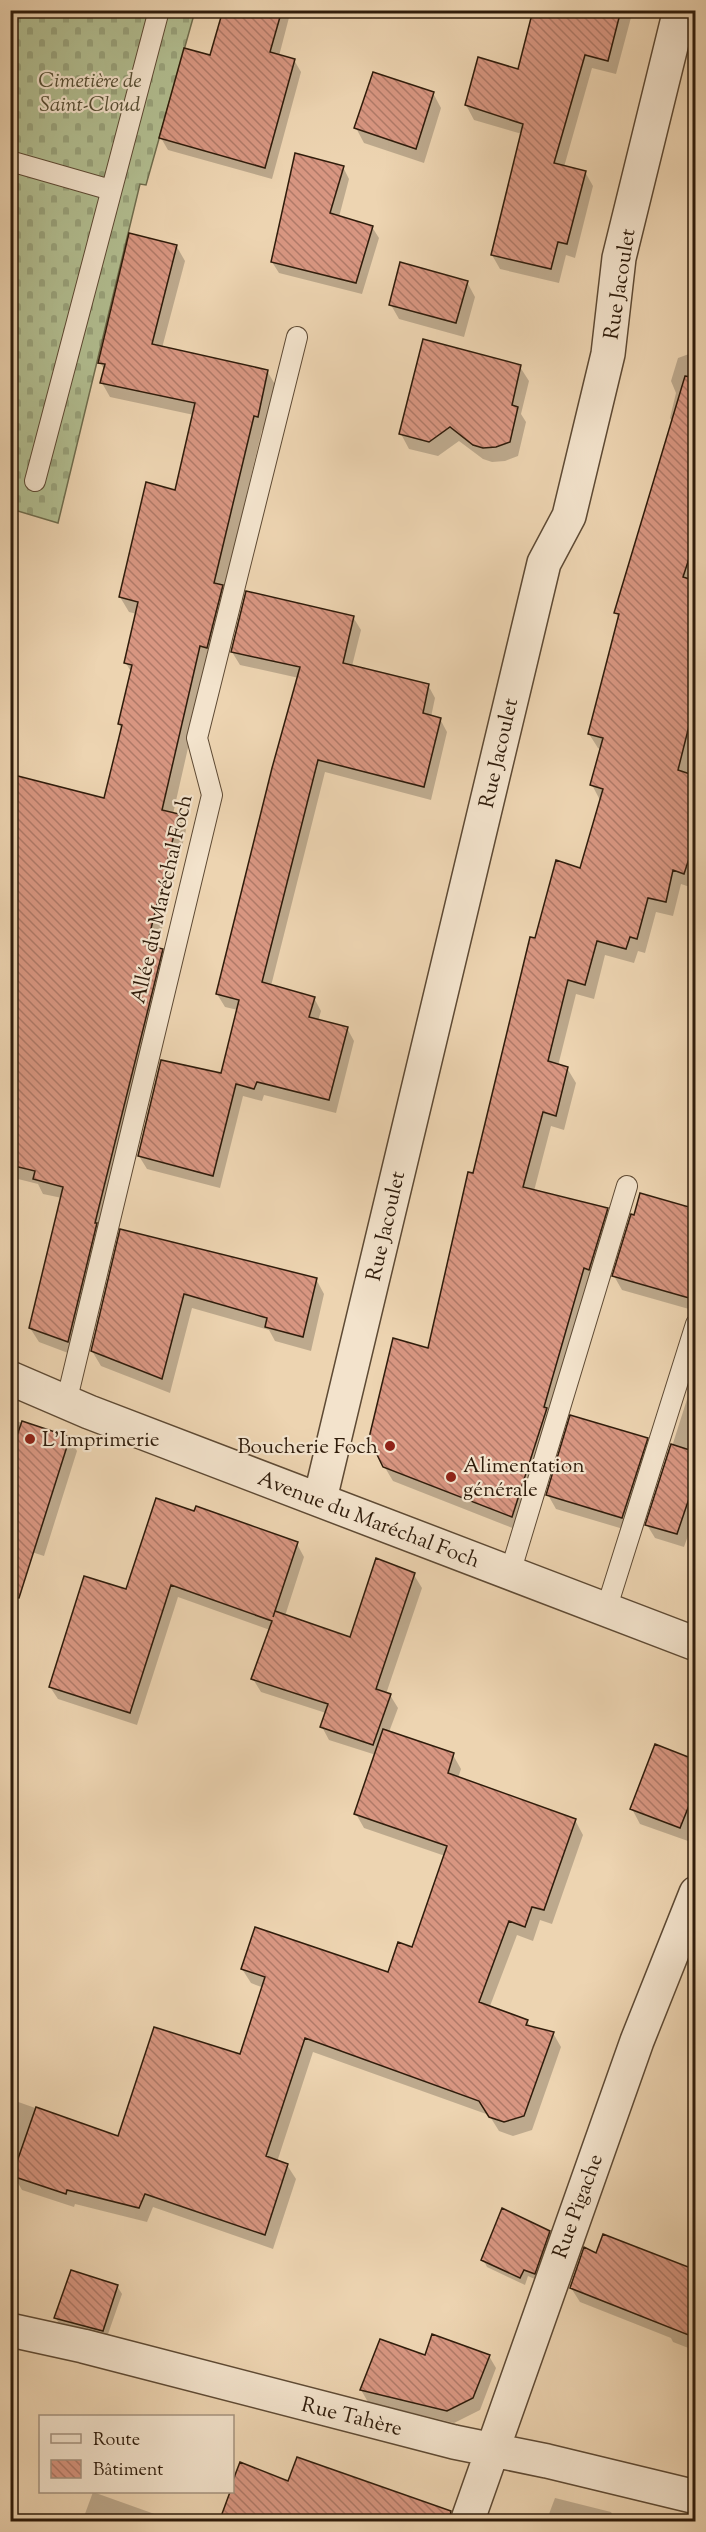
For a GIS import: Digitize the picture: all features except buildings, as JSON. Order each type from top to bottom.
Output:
[{"type":"street","name":"Rue Jacoulet","points":[[320,1499],[544,563],[568,516],[608,354],[619,258],[680,10]]},
{"type":"street","name":"Avenue du Maréchal Foch","points":[[10,1378],[66,1403],[696,1644]]},
{"type":"street","name":"Rue Pigache","points":[[466,2522],[636,2041],[696,1893]]},
{"type":"street","name":"Rue Tahère","points":[[10,2330],[83,2346],[453,2442],[696,2497]]},
{"type":"lane","points":[[35,481],[159,10]]},
{"type":"lane","points":[[10,160],[111,190]]},
{"type":"lane","name":"Allée du Maréchal Foch","points":[[66,1403],[212,795],[197,738],[297,337]]},
{"type":"lane","points":[[510,1573],[627,1186]]},
{"type":"lane","points":[[606,1610],[696,1324]]},
{"type":"green space","name":"Cimetière de Saint-Cloud","points":[[10,11],[195,11],[146,185],[140,184],[58,523],[11,509]]},
{"type":"place","name":"L'Imprimerie","points":[[30,1439]]},
{"type":"place","name":"Boucherie Foch","points":[[390,1446]]},
{"type":"place","name":"Alimentation générale","points":[[451,1477]]}]
